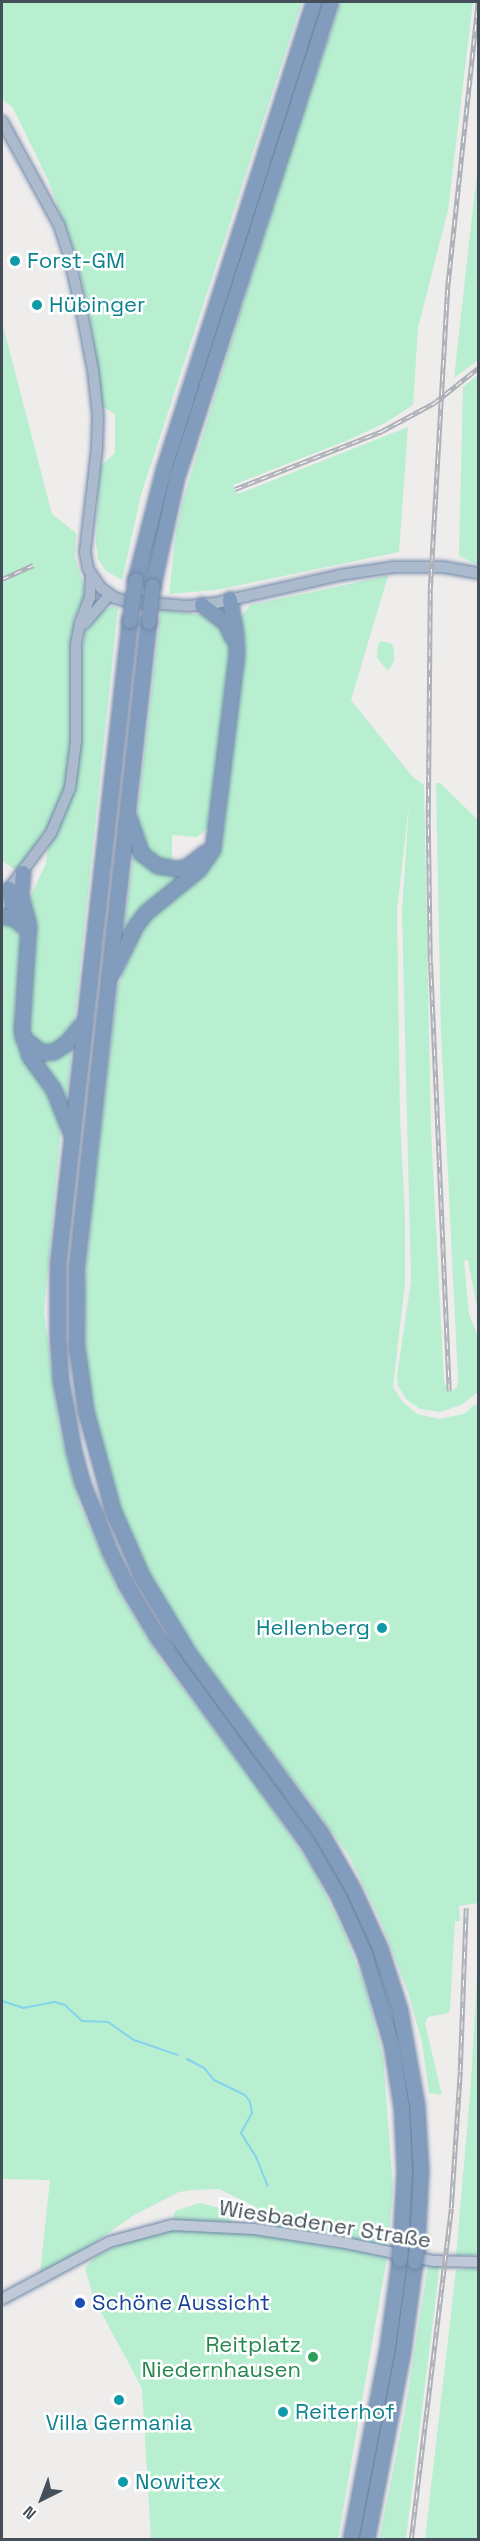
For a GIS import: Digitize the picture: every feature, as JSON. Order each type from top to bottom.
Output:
[{"type":"highway","points":[[315,2],[164,470],[136,580],[58,1265],[58,1339],[67,1413],[83,1484],[110,1552],[144,1616],[307,1842],[339,1897],[357,1935],[384,2014],[398,2076],[405,2171],[401,2246],[388,2347],[351,2540]]},
{"type":"highway","points":[[331,2],[176,481],[153,586],[106,988],[76,1293],[77,1346],[93,1448],[119,1527],[158,1605],[189,1654],[321,1833],[353,1889],[380,1948],[407,2041],[417,2105],[421,2170],[417,2248],[403,2351],[367,2540]]},
{"type":"highway","points":[[230,600],[225,613],[226,623],[237,654]]},
{"type":"highway","points":[[106,988],[135,926],[146,913],[205,864],[213,850],[237,654],[230,600]]},
{"type":"highway","points":[[202,605],[226,623]]},
{"type":"highway","points":[[127,811],[142,854],[158,866],[178,869],[187,867],[203,855],[214,839]]},
{"type":"highway","points":[[23,873],[21,889],[29,926],[21,1017],[23,1038],[30,1057],[54,1090],[72,1136]]},
{"type":"highway","points":[[5,894],[24,907]]},
{"type":"highway","points":[[5,894],[27,932]]},
{"type":"highway","points":[[2,916],[15,920],[27,932]]},
{"type":"highway","points":[[23,1038],[42,1053],[54,1052],[66,1044],[85,1021]]},
{"type":"main road","points":[[2,122],[30,184],[62,234],[82,313],[97,401],[97,448],[86,552],[91,576],[91,592],[78,633],[74,669],[76,742],[72,778],[56,823],[23,873],[5,894]]},
{"type":"main road","points":[[87,608],[98,596],[109,595],[141,604],[202,605],[340,575],[394,567],[443,567],[478,573]]},
{"type":"main road","points":[[91,576],[109,595]]},
{"type":"main road","points":[[78,633],[109,595]]},
{"type":"main road","name":"Wiesbadener Straße","points":[[2,2299],[109,2242],[172,2225],[254,2229],[346,2243],[434,2261],[456,2264],[478,2262]]},
{"type":"green space","points":[[2,2],[302,2],[141,495],[122,580],[106,571],[98,559],[96,542],[100,467],[115,453],[115,414],[102,406],[89,311],[74,250],[48,180],[13,108],[2,99]]},
{"type":"green space","points":[[341,2],[473,2],[448,210],[418,328],[413,405],[385,423],[346,441],[233,485],[238,494],[408,427],[399,552],[216,590],[169,594],[176,532],[183,500],[292,144]]},
{"type":"green space","points":[[478,166],[478,360],[454,378],[472,216]]},
{"type":"green space","points":[[2,322],[52,514],[76,533],[75,557],[84,587],[83,600],[75,616],[71,647],[72,728],[65,787],[52,821],[17,871],[2,861]]},
{"type":"green space","points":[[478,375],[478,565],[459,556],[463,387]]},
{"type":"green space","points":[[388,576],[351,700],[412,776],[424,785],[431,1131],[444,1381],[447,1388],[452,1391],[457,1387],[458,1378],[441,1033],[436,783],[440,783],[478,820],[478,1313],[468,1260],[464,1261],[469,1314],[478,1336],[478,1392],[461,1405],[440,1412],[420,1409],[406,1399],[398,1386],[397,1376],[411,1281],[402,912],[409,804],[397,911],[405,1283],[393,1387],[403,1402],[417,1414],[439,1419],[464,1414],[478,1402],[478,1903],[459,1906],[460,1921],[455,1921],[450,2009],[448,2013],[428,2017],[425,2023],[442,2095],[429,2093],[422,2043],[409,1995],[382,1924],[349,1856],[195,1651],[163,1602],[122,1517],[101,1449],[87,1375],[85,1290],[93,1191],[118,986],[140,930],[217,850],[244,644],[241,617],[250,605]]},
{"type":"green space","points":[[113,606],[118,608],[74,1025],[69,1035],[47,1049],[27,1036],[34,925],[30,897],[46,864],[48,846],[74,792],[81,742],[79,670],[85,633],[101,612]]},
{"type":"green space","points":[[161,610],[209,616],[220,620],[231,642],[232,661],[214,823],[197,837],[172,835],[172,865],[148,855],[136,828]]},
{"type":"green space","points":[[381,641],[392,644],[394,650],[394,661],[388,671],[377,658],[378,644]]},
{"type":"green space","points":[[134,849],[186,873],[124,931]]},
{"type":"green space","points":[[2,922],[14,926],[22,939],[23,955],[15,1006],[16,1035],[22,1053],[52,1097],[59,1119],[60,1137],[44,1312],[59,1427],[79,1503],[118,1591],[159,1657],[257,1787],[312,1868],[345,1934],[365,1987],[383,2056],[393,2187],[388,2251],[271,2232],[254,2206],[219,2189],[192,2190],[179,2192],[134,2215],[81,2252],[40,2273],[50,2180],[2,2179]]},
{"type":"green space","points":[[72,1043],[66,1104],[32,1054]]},
{"type":"green space","points":[[478,1956],[478,2255],[456,2256],[471,2083]]},
{"type":"green space","points":[[200,2203],[224,2209],[236,2228],[172,2225],[175,2211]]},
{"type":"green space","points":[[175,2228],[234,2230],[325,2244],[387,2257],[338,2539],[151,2539],[142,2388],[94,2299],[85,2268],[94,2258],[120,2244]]},
{"type":"green space","points":[[428,2265],[439,2266],[438,2280],[406,2539],[379,2540],[405,2411]]},
{"type":"green space","points":[[478,2268],[478,2539],[425,2539],[456,2270]]},
{"type":"waterway","points":[[2,2001],[23,2008],[55,2002],[65,2005],[82,2021],[108,2022],[134,2040],[178,2055]]},
{"type":"waterway","points":[[187,2059],[204,2068],[214,2080],[245,2095],[250,2102],[252,2113],[241,2133],[256,2157],[268,2186]]},
{"type":"railway","points":[[449,1391],[430,962],[428,824],[430,590],[448,282],[478,2]]},
{"type":"railway","points":[[235,489],[382,431],[434,403],[478,368]]},
{"type":"railway","points":[[2,579],[33,565]]},
{"type":"railway","points":[[411,2540],[451,2208],[460,2071],[466,1908]]},
{"type":"place","name":"Forst-GM","points":[[15,261]]},
{"type":"place","name":"Hübinger","points":[[37,305]]},
{"type":"place","name":"Hellenberg","points":[[382,1628]]},
{"type":"place","name":"Schöne Aussicht","points":[[80,2303]]},
{"type":"place","name":"Reitplatz Niedernhausen","points":[[313,2357]]},
{"type":"place","name":"Villa Germania","points":[[119,2400]]},
{"type":"place","name":"Reiterhof","points":[[283,2412]]},
{"type":"place","name":"Nowitex","points":[[123,2482]]}]
